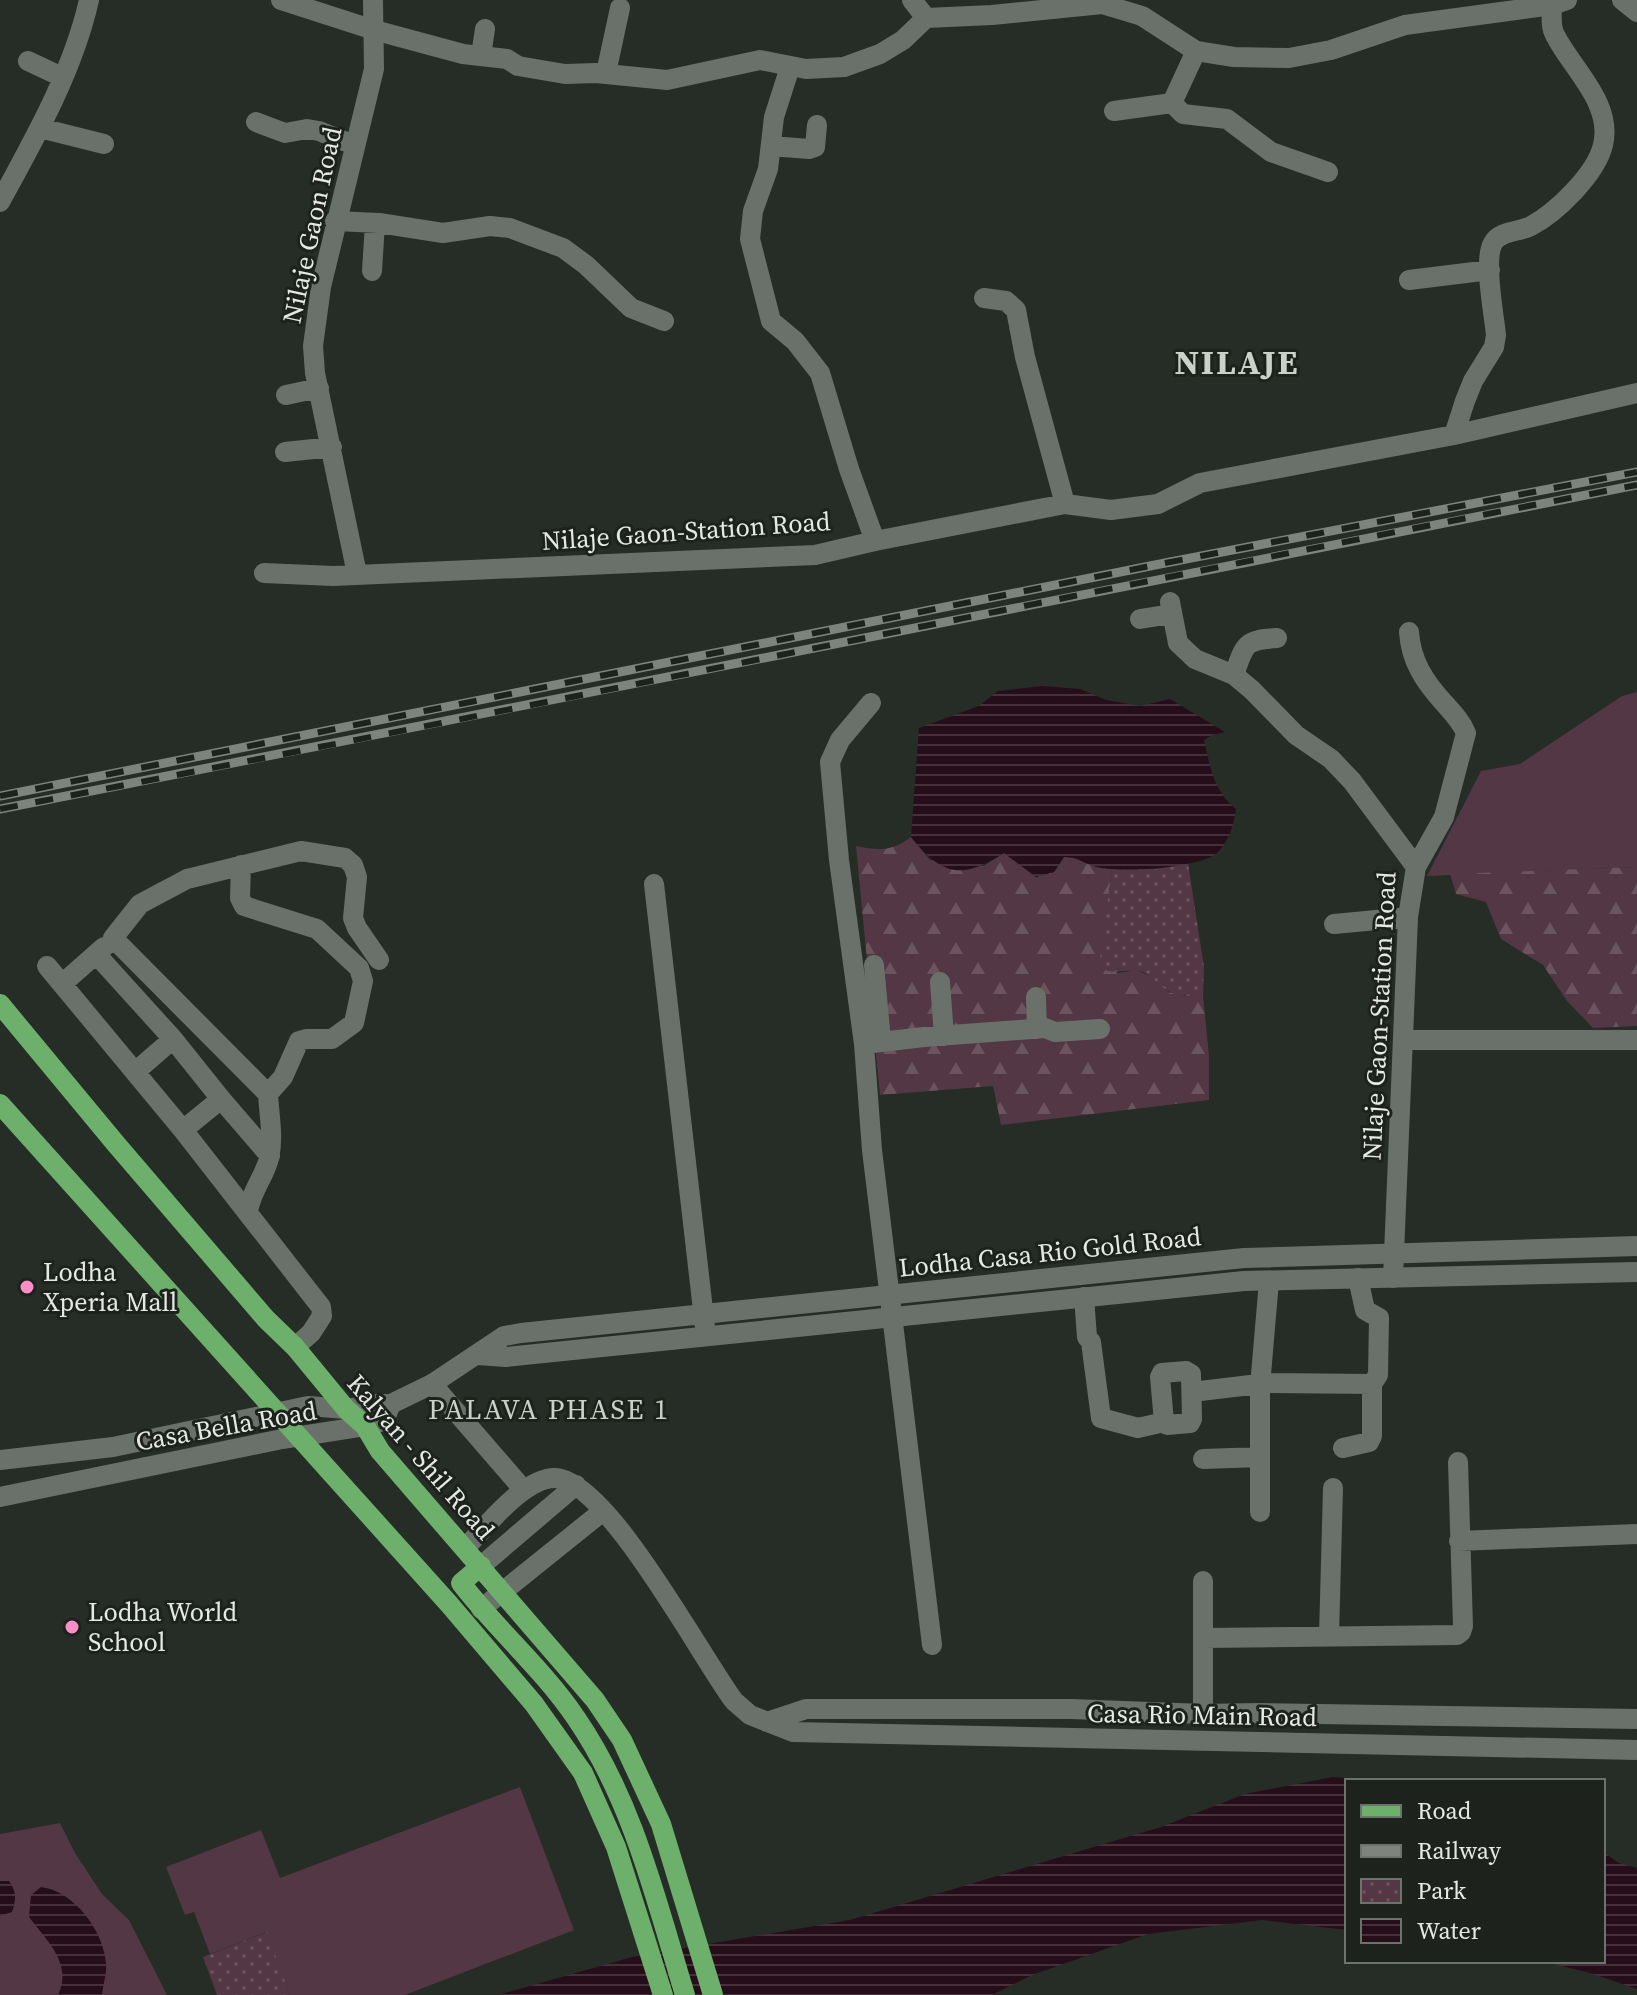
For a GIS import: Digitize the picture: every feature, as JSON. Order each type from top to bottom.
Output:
[{"type":"main road","name":"Kalyan - Shil Road","points":[[0,1004],[266,1319],[295,1347],[346,1409],[365,1426],[380,1451],[595,1700],[622,1740],[648,1794],[672,1856],[713,1995]]},
{"type":"main road","points":[[0,1104],[449,1604],[534,1704],[583,1773],[616,1847],[663,1995]]},
{"type":"main road","points":[[481,1566],[461,1583],[574,1715],[599,1753],[625,1806],[685,1995]]},
{"type":"street","points":[[0,202],[40,128],[83,28],[89,0]]},
{"type":"street","points":[[281,0],[463,54],[565,74],[606,73],[667,80],[760,60],[790,67],[844,67],[880,54],[903,40],[927,9]]},
{"type":"street","name":"Nilaje Gaon Road","points":[[357,574],[313,346],[335,221],[374,69],[373,0]]},
{"type":"street","points":[[912,0],[927,9],[992,15],[1037,5],[1102,4],[1142,16],[1196,51],[1234,57],[1289,58],[1331,50],[1405,25],[1481,7],[1560,2],[1554,34],[1597,99],[1604,140],[1599,159],[1573,193],[1529,228],[1500,236],[1493,243],[1489,259],[1496,335],[1494,347],[1473,381],[1454,435]]},
{"type":"street","points":[[1622,0],[1637,12]]},
{"type":"street","points":[[606,73],[620,8]]},
{"type":"street","points":[[481,56],[485,29]]},
{"type":"street","points":[[1172,103],[1196,51]]},
{"type":"street","points":[[28,61],[62,77]]},
{"type":"street","points":[[790,67],[774,117],[768,169],[750,225],[750,239],[771,321],[795,341],[820,373],[875,541]]},
{"type":"street","points":[[1114,111],[1172,103]]},
{"type":"street","points":[[1172,103],[1183,114],[1227,119],[1271,152],[1328,172]]},
{"type":"street","points":[[256,122],[285,133],[307,129],[319,131],[354,145]]},
{"type":"street","points":[[771,146],[815,147],[817,125]]},
{"type":"street","points":[[40,128],[104,144]]},
{"type":"street","points":[[335,221],[375,223],[443,233],[490,226],[510,228],[563,248],[586,265],[631,308],[664,321]]},
{"type":"street","points":[[372,271],[375,223]]},
{"type":"street","points":[[1409,280],[1490,270]]},
{"type":"street","points":[[984,298],[1006,301],[1016,310],[1025,357],[1065,504]]},
{"type":"street","points":[[286,395],[319,388]]},
{"type":"street","name":"Nilaje Gaon-Station Road","points":[[264,573],[290,576],[357,574],[815,555],[1065,504],[1111,510],[1158,504],[1200,483],[1454,435],[1637,393]]},
{"type":"street","points":[[285,452],[332,447]]},
{"type":"street","name":"Nilaje Gaon-Station Road","points":[[1140,619],[1170,608],[1178,643],[1195,659],[1234,675],[1296,735],[1331,759],[1352,781],[1416,867],[1408,917],[1393,1278]]},
{"type":"street","points":[[1409,632],[1411,654],[1417,665],[1429,686],[1462,723],[1466,733],[1444,817],[1416,867]]},
{"type":"street","points":[[1234,675],[1247,645],[1254,640],[1277,638]]},
{"type":"street","points":[[871,703],[840,740],[830,762],[839,860],[873,1043]]},
{"type":"street","points":[[62,984],[113,938],[140,904],[187,879],[301,851],[345,858],[353,865],[357,877],[353,918],[379,960]]},
{"type":"street","points":[[241,865],[240,898],[244,906],[317,929],[359,968],[363,981],[354,1023],[332,1039],[299,1041],[283,1077],[268,1094]]},
{"type":"street","points":[[654,884],[706,1336]]},
{"type":"street","points":[[1334,924],[1408,917]]},
{"type":"street","points":[[113,938],[268,1094],[270,1156],[253,1189],[248,1211]]},
{"type":"street","points":[[96,954],[173,1039],[270,1156]]},
{"type":"street","points":[[874,965],[872,1150],[932,1645]]},
{"type":"street","points":[[47,966],[183,1130],[321,1307],[322,1316],[311,1333],[295,1347]]},
{"type":"street","points":[[940,982],[944,1036]]},
{"type":"street","points":[[1036,997],[1037,1029]]},
{"type":"street","points":[[873,1043],[1045,1028],[1055,1032],[1100,1029]]},
{"type":"street","points":[[135,1072],[173,1039]]},
{"type":"street","points":[[1403,1040],[1637,1040]]},
{"type":"street","points":[[183,1130],[221,1099]]},
{"type":"street","name":"Lodha Casa Rio Gold Road","points":[[391,1404],[432,1384],[504,1336],[1244,1258],[1637,1246]]},
{"type":"street","name":"Lodha Casa Rio Gold Road","points":[[478,1355],[506,1357],[1244,1281],[1637,1272]]},
{"type":"street","points":[[1343,1448],[1369,1442],[1372,1436],[1372,1384],[1378,1375],[1379,1318],[1365,1310],[1358,1278]]},
{"type":"street","points":[[1260,1512],[1260,1386],[1269,1281]]},
{"type":"street","points":[[1084,1297],[1087,1337],[1091,1342],[1101,1418],[1138,1428],[1164,1422],[1167,1425],[1190,1423],[1191,1374],[1186,1371],[1162,1373],[1160,1377],[1164,1422]]},
{"type":"street","points":[[1192,1392],[1267,1383],[1372,1384]]},
{"type":"street","points":[[432,1384],[523,1489]]},
{"type":"street","points":[[365,1426],[384,1421],[391,1404]]},
{"type":"street","name":"Casa Bella Road","points":[[0,1460],[113,1447],[308,1406],[346,1409],[391,1404]]},
{"type":"street","name":"Casa Bella Road","points":[[0,1497],[282,1439],[365,1426]]},
{"type":"street","points":[[1203,1459],[1260,1457]]},
{"type":"street","points":[[1203,1638],[1457,1635],[1463,1626],[1458,1462]]},
{"type":"street","points":[[465,1548],[523,1489],[556,1478],[576,1485]]},
{"type":"street","points":[[481,1566],[576,1485]]},
{"type":"street","name":"Casa Rio Main Road","points":[[576,1485],[632,1543],[734,1701],[750,1715],[793,1732],[1637,1750]]},
{"type":"street","points":[[1329,1636],[1333,1488]]},
{"type":"street","points":[[481,1609],[603,1511]]},
{"type":"street","points":[[1459,1541],[1637,1534]]},
{"type":"street","points":[[1203,1581],[1203,1714]]},
{"type":"street","name":"Casa Rio Main Road","points":[[767,1722],[806,1709],[1071,1709],[1203,1714],[1637,1719]]},
{"type":"street","points":[[1540,1748],[1542,1718]]},
{"type":"green space","points":[[1637,692],[1637,867],[1427,876],[1481,771],[1520,764],[1622,696]]},
{"type":"green space","points":[[911,837],[930,860],[984,866],[1004,853],[1036,877],[1054,872],[1064,857],[1112,868],[1101,961],[1118,973],[1136,970],[1154,978],[1168,992],[1203,996],[1209,1056],[1209,1100],[1001,1125],[993,1086],[880,1095],[856,846],[885,849]]},
{"type":"green space","points":[[1188,863],[1204,967],[1203,996],[1173,993],[1139,971],[1107,971],[1100,960],[1112,868],[1156,869]]},
{"type":"green space","points":[[1637,867],[1637,1026],[1593,1028],[1567,1001],[1543,965],[1501,939],[1486,902],[1456,894],[1450,874]]},
{"type":"green space","points":[[520,1787],[574,1930],[405,1995],[290,1995],[266,1932],[210,1954],[194,1912],[185,1915],[166,1867],[261,1830],[280,1878]]},
{"type":"green space","points":[[60,1823],[102,1894],[129,1920],[167,1995],[0,1995],[0,1834]]},
{"type":"green space","points":[[267,1932],[290,1995],[217,1995],[203,1957]]},
{"type":"water","points":[[1042,686],[1080,689],[1106,700],[1140,706],[1170,699],[1225,732],[1204,740],[1218,787],[1236,809],[1230,833],[1220,850],[1192,863],[1137,869],[1104,868],[1064,857],[1054,872],[1036,877],[1004,853],[976,867],[953,870],[933,860],[922,850],[911,837],[919,728],[979,706],[998,691]]},
{"type":"water","points":[[1333,1777],[1355,1779],[1345,1779],[1345,1930],[1262,1920],[1148,1934],[1032,1975],[992,1995],[498,1995],[632,1957],[850,1920],[1161,1827],[1245,1794]]},
{"type":"water","points":[[1605,1853],[1619,1863],[1637,1868],[1637,1989],[1550,1963],[1605,1963]]},
{"type":"water","points":[[0,1881],[9,1881],[15,1896],[12,1912],[0,1916]]},
{"type":"water","points":[[41,1887],[53,1890],[76,1904],[93,1926],[100,1939],[106,1964],[102,1995],[58,1995],[62,1984],[60,1963],[29,1917],[31,1895]]},
{"type":"railway","points":[[0,796],[1637,472]]},
{"type":"railway","points":[[0,809],[1637,485]]},
{"type":"place","name":"Lodha Xperia Mall","points":[[27,1287]]},
{"type":"place","name":"Lodha World School","points":[[72,1627]]},
{"type":"district","name":"NILAJE","points":[[1237,362]]},
{"type":"district","name":"PALAVA PHASE 1","points":[[549,1409]]}]
